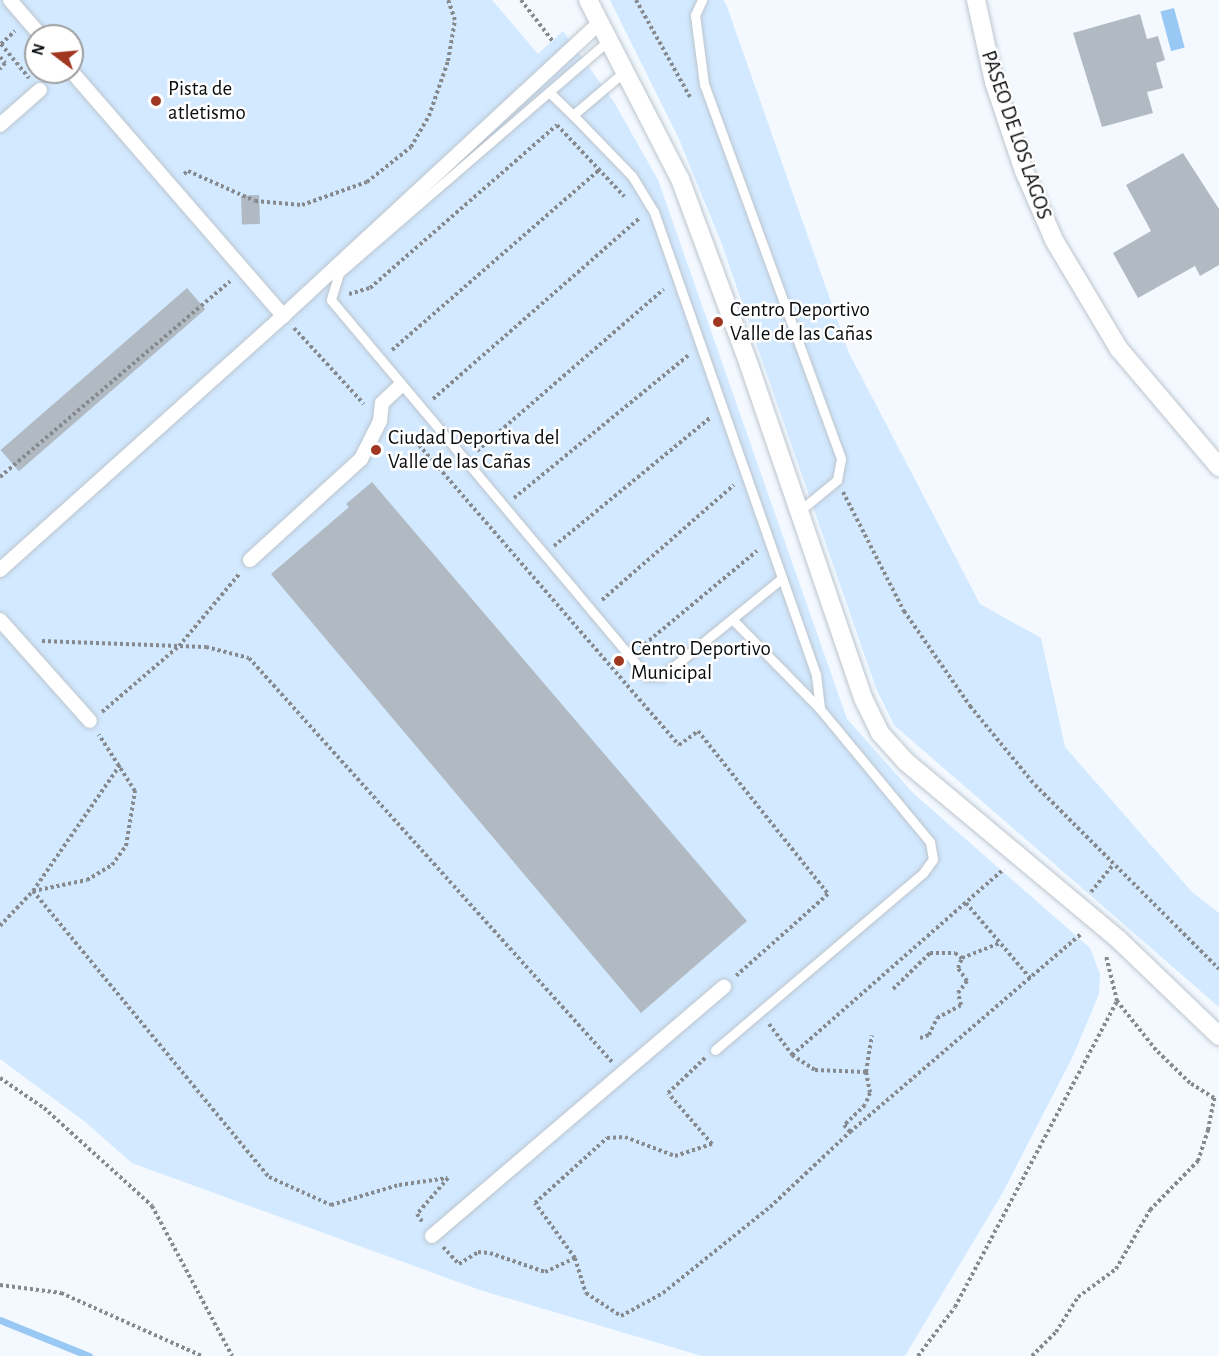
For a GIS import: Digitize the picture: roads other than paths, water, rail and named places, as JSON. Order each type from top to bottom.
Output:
[{"type":"street","points":[[10,0],[31,24]]},
{"type":"street","points":[[588,0],[680,179],[749,365],[797,513],[863,698],[880,733],[905,761],[1096,921],[1219,1036]]},
{"type":"street","name":"PASEO DE LOS LAGOS","points":[[976,0],[994,82],[1024,171],[1054,240],[1119,349],[1219,467]]},
{"type":"street","points":[[0,570],[283,316],[564,58],[600,22]]},
{"type":"street","points":[[82,84],[283,316]]},
{"type":"street","points":[[0,125],[40,90]]},
{"type":"street","points":[[250,560],[361,459],[380,421],[382,403],[400,386]]},
{"type":"street","points":[[0,620],[90,722]]},
{"type":"street","points":[[432,1236],[625,1076],[724,987]]},
{"type":"lane","points":[[702,0],[695,15],[704,84],[841,459],[837,480],[797,513]]},
{"type":"lane","points":[[610,39],[339,273],[331,300],[379,362],[646,676],[662,676],[782,578]]},
{"type":"lane","points":[[573,115],[626,71]]},
{"type":"lane","points":[[549,92],[632,176],[654,212],[816,675],[820,709]]},
{"type":"lane","points":[[715,1050],[923,873],[933,859],[930,842],[820,709],[733,620]]},
{"type":"water","points":[[1174,8],[1185,48],[1171,51],[1160,12]]},
{"type":"waterway","points":[[0,1320],[89,1356]]},
{"type":"place","name":"Pista de atletismo","points":[[156,101]]},
{"type":"place","name":"Centro Deportivo Valle de las Cañas","points":[[718,322]]},
{"type":"place","name":"Ciudad Deportiva del Valle de las Cañas","points":[[376,450]]},
{"type":"place","name":"Centro Deportivo Municipal","points":[[619,661]]}]
